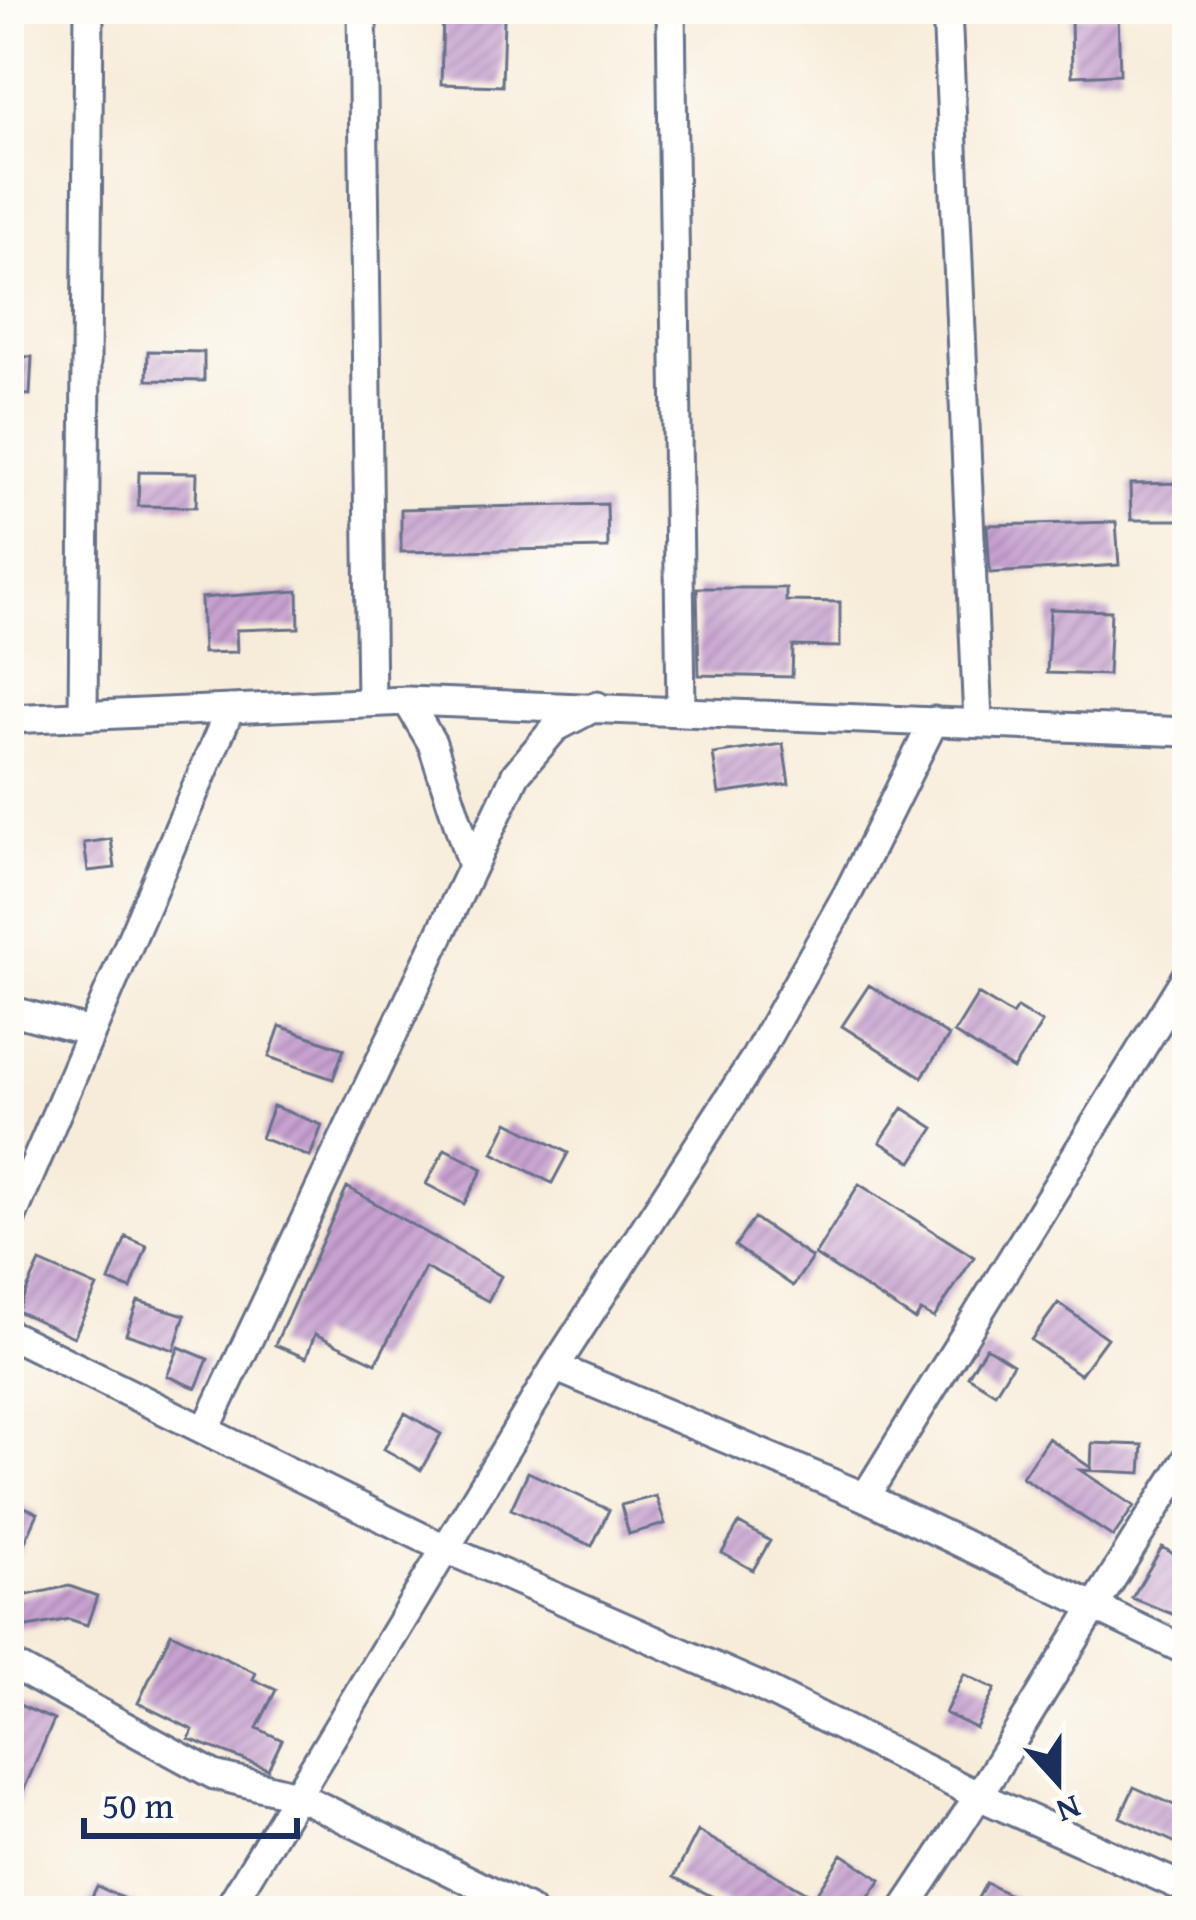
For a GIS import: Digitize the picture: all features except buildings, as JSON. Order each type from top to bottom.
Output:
[{"type":"street","points":[[83,716],[89,9]]},
{"type":"street","points":[[362,9],[371,702]]},
{"type":"street","points":[[671,9],[681,709]]},
{"type":"street","points":[[947,9],[978,722]]},
{"type":"street","points":[[9,719],[407,701],[599,705],[1187,732]]},
{"type":"street","points":[[407,701],[433,743],[472,866]]},
{"type":"street","points":[[207,1427],[516,774],[556,728],[599,705]]},
{"type":"street","points":[[9,1225],[230,709]]},
{"type":"street","points":[[226,1911],[555,1367],[754,1058],[848,892],[934,721]]},
{"type":"street","points":[[865,1497],[1187,975]]},
{"type":"street","points":[[9,1010],[92,1031]]},
{"type":"street","points":[[9,1334],[207,1427],[446,1549],[759,1686],[981,1797],[1187,1888]]},
{"type":"street","points":[[555,1367],[865,1497],[1187,1651]]},
{"type":"street","points":[[903,1911],[981,1797],[1092,1606],[1187,1460]]},
{"type":"street","points":[[9,1663],[214,1775],[297,1795],[530,1911]]}]
